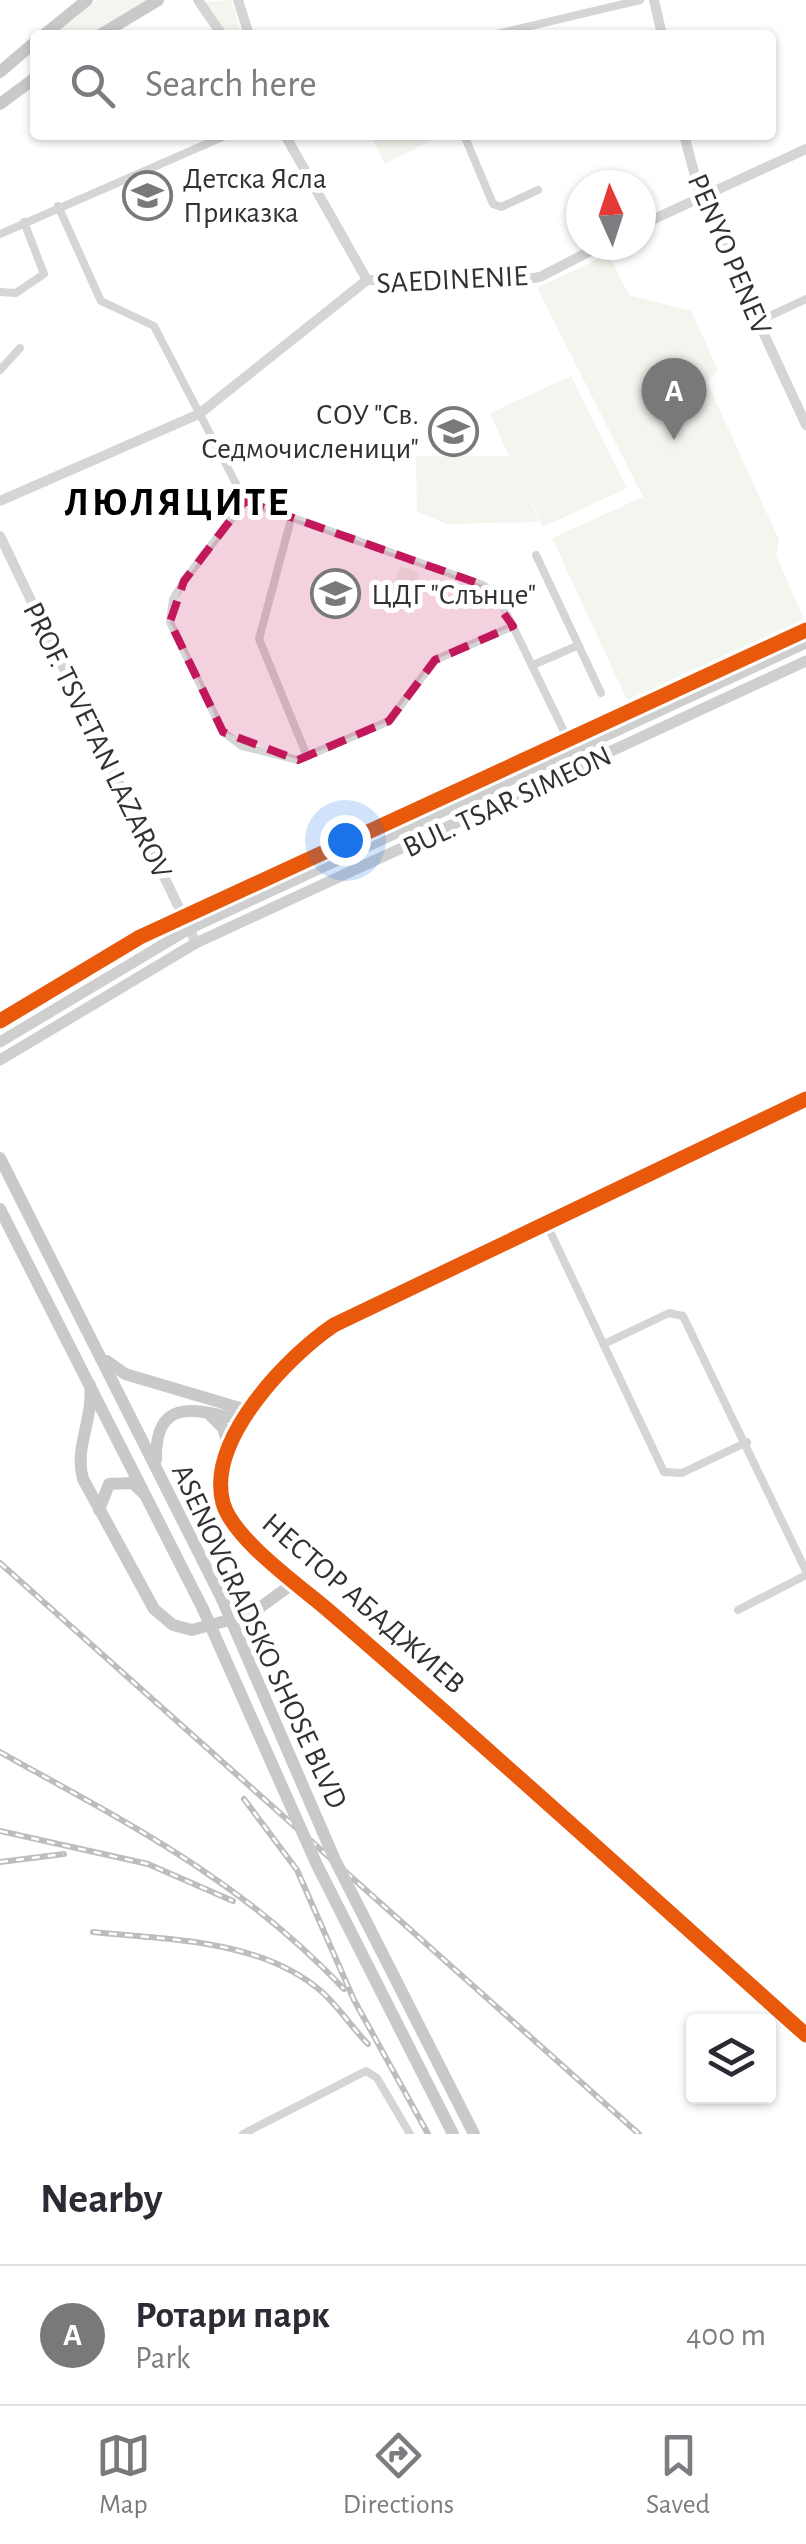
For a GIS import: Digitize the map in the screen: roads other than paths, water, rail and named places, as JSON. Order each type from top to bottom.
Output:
[{"type":"main road","points":[[50,30],[87,0]]},
{"type":"main road","points":[[108,30],[158,0]]},
{"type":"main road","points":[[0,72],[30,46]]},
{"type":"main road","points":[[0,104],[30,82]]},
{"type":"main road","name":"BUL. TSAR SIMEON","points":[[0,1042],[189,930],[806,643]]},
{"type":"main road","name":"BUL. TSAR SIMEON","points":[[0,1060],[196,943],[565,776],[806,661]]},
{"type":"main road","name":"ASENOVGRADSKO SHOSE BLVD","points":[[0,1158],[222,1599],[335,1860],[474,2134]]},
{"type":"main road","name":"ASENOVGRADSKO SHOSE BLVD","points":[[0,1209],[147,1496],[317,1865],[453,2134]]},
{"type":"main road","points":[[104,1358],[125,1374],[247,1416]]},
{"type":"main road","points":[[89,1378],[91,1416],[78,1462],[99,1510],[154,1609],[182,1629],[252,1614],[295,1582]]},
{"type":"main road","points":[[156,1468],[155,1439],[163,1420],[175,1412],[247,1416]]},
{"type":"main road","points":[[207,1412],[222,1428],[230,1449]]},
{"type":"main road","points":[[99,1510],[109,1484],[133,1483],[147,1496]]},
{"type":"street","points":[[198,0],[219,30]]},
{"type":"street","points":[[238,0],[247,30]]},
{"type":"street","points":[[513,30],[640,0]]},
{"type":"street","points":[[654,0],[661,30]]},
{"type":"street","points":[[0,234],[215,140]]},
{"type":"street","points":[[289,140],[366,280]]},
{"type":"street","points":[[466,140],[493,204],[501,206],[538,190]]},
{"type":"street","name":"PENYO PENEV","points":[[685,140],[701,198],[806,425]]},
{"type":"street","points":[[656,218],[806,148]]},
{"type":"street","points":[[58,206],[101,301],[154,326],[245,502],[483,585],[499,598],[574,752]]},
{"type":"street","points":[[0,292],[16,293],[44,274],[24,222]]},
{"type":"street","name":"SAEDINENIE","points":[[0,501],[199,414],[366,280],[520,280],[540,276],[572,260]]},
{"type":"street","points":[[757,322],[806,299]]},
{"type":"street","points":[[0,370],[20,348]]},
{"type":"street","points":[[245,502],[184,581],[173,599],[170,622],[222,732],[242,746],[298,760],[389,721],[435,660],[513,626]]},
{"type":"street","points":[[292,519],[259,639],[308,756]]},
{"type":"street","name":"PROF. TSVETAN LAZAROV","points":[[0,536],[196,943]]},
{"type":"street","points":[[536,555],[601,692]]},
{"type":"street","points":[[533,665],[579,645]]},
{"type":"street","name":"НЕСТОР АБАДЖИЕВ","points":[[806,1099],[334,1325],[278,1370],[247,1416],[223,1472],[223,1502],[236,1528],[525,1779],[806,2034]]},
{"type":"street","points":[[547,1225],[664,1472],[682,1473],[747,1442]]},
{"type":"street","points":[[604,1344],[669,1313],[683,1316],[747,1442],[806,1573],[738,1610]]},
{"type":"street","points":[[244,2134],[366,2071],[377,2078],[410,2134]]},
{"type":"railway","points":[[0,1563],[639,2134]]},
{"type":"railway","points":[[0,1752],[181,1856],[265,1916],[344,1989]]},
{"type":"railway","points":[[244,1799],[297,1870],[354,2000],[428,2134]]},
{"type":"railway","points":[[0,1831],[148,1864],[233,1901]]},
{"type":"railway","points":[[0,1862],[64,1854]]},
{"type":"railway","points":[[93,1932],[213,1945],[271,1961],[322,1992],[368,2044]]},
{"type":"place","name":"Детска Ясла Приказка","points":[[148,195]]},
{"type":"place","name":"СОУ \"Св. Седмочисленици\"","points":[[454,431]]},
{"type":"place","name":"Ротари парк","points":[[674,440]]},
{"type":"place","name":"ЦДГ \"Слънце\"","points":[[336,594]]},
{"type":"district","name":"ЛЮЛЯЦИТЕ","points":[[178,501]]}]
